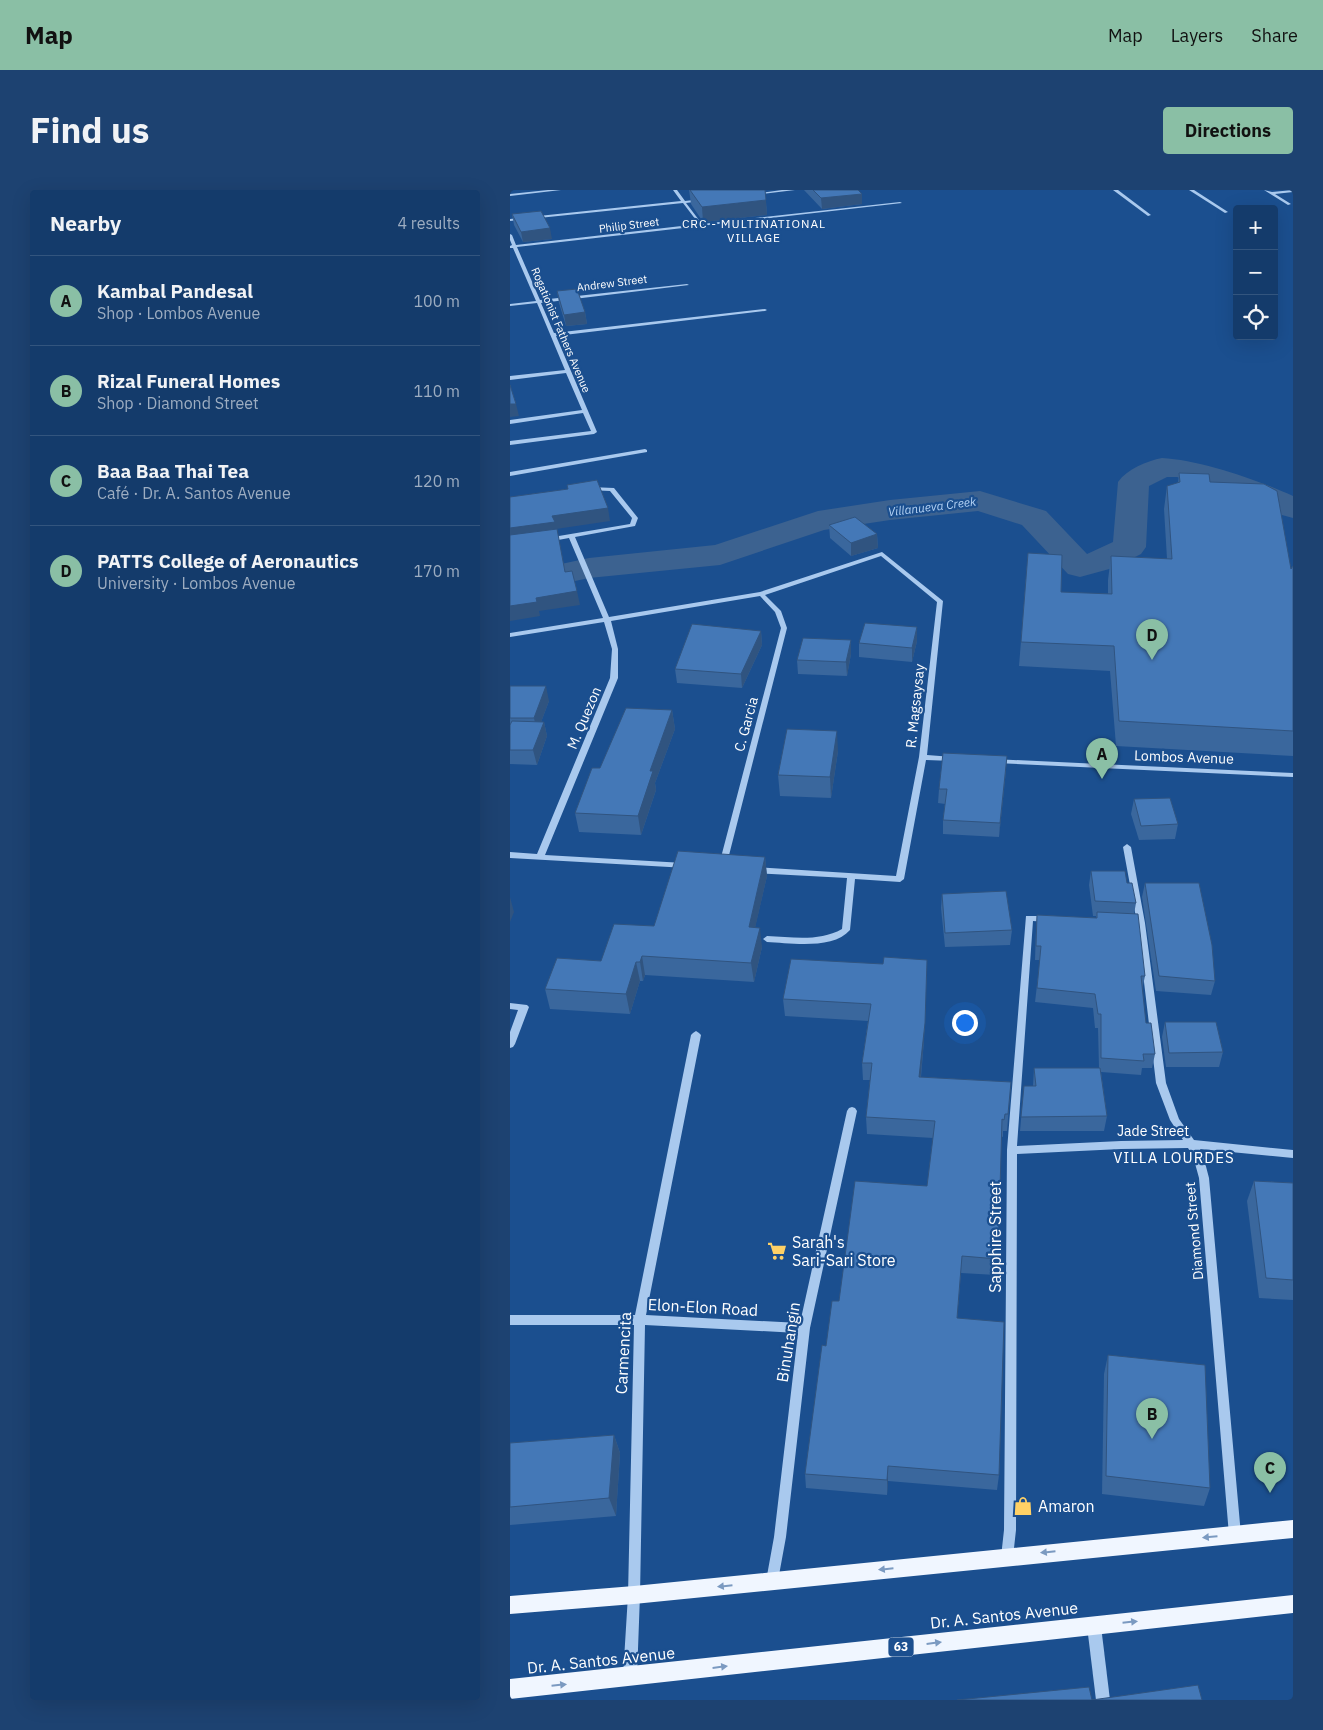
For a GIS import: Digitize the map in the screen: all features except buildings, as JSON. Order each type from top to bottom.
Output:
[{"type":"main road","points":[[510,1605],[772,1582],[1007,1556],[1293,1529]]},
{"type":"main road","name":"Dr. A. Santos Avenue","points":[[510,1689],[630,1678],[1293,1604]]},
{"type":"street","points":[[510,195],[559,190]]},
{"type":"street","points":[[675,190],[701,225]]},
{"type":"street","points":[[748,195],[794,190]]},
{"type":"street","points":[[1115,190],[1149,215]]},
{"type":"street","points":[[1191,190],[1226,212]]},
{"type":"street","points":[[1266,190],[1289,204]]},
{"type":"street","points":[[1271,193],[1293,191]]},
{"type":"street","points":[[510,220],[711,199]]},
{"type":"street","name":"Philip Street","points":[[513,247],[900,203]]},
{"type":"street","name":"Rogationist Fathers Avenue","points":[[510,235],[513,247],[594,432],[510,443]]},
{"type":"street","name":"Andrew Street","points":[[510,305],[687,285]]},
{"type":"street","points":[[553,335],[765,310]]},
{"type":"street","points":[[510,378],[568,371]]},
{"type":"street","points":[[510,422],[585,411]]},
{"type":"street","points":[[510,474],[645,451]]},
{"type":"street","points":[[537,542],[633,525],[635,518],[612,489],[594,488],[585,490]]},
{"type":"street","points":[[572,537],[583,558]]},
{"type":"street","name":"R. Magsaysay","points":[[510,635],[761,594],[882,554],[940,601],[923,757],[900,878],[742,869]]},
{"type":"street","name":"M. Quezon","points":[[540,857],[614,678],[615,649],[607,619],[583,558]]},
{"type":"street","name":"C. Garcia","points":[[722,868],[784,628],[778,611],[761,594]]},
{"type":"street","points":[[923,757],[962,759]]},
{"type":"street","name":"Lombos Avenue","points":[[991,761],[1293,775]]},
{"type":"street","name":"Diamond Street","points":[[1127,847],[1136,923],[1161,1083],[1175,1120],[1198,1155],[1204,1178],[1235,1535]]},
{"type":"street","points":[[510,855],[694,866]]},
{"type":"street","points":[[713,867],[732,868]]},
{"type":"street","points":[[767,938],[819,939],[834,938],[840,935],[846,930],[851,876]]},
{"type":"street","name":"Sapphire Street","points":[[1007,1556],[1010,1530],[1012,1150],[1029,918],[1057,920]]},
{"type":"street","points":[[510,1006],[524,1007],[510,1044]]},
{"type":"street","name":"Carmencita","points":[[630,1678],[634,1595],[640,1320],[696,1035]]},
{"type":"street","name":"Binuhangin","points":[[772,1582],[780,1537],[804,1328],[852,1111]]},
{"type":"street","name":"Jade Street","points":[[1012,1150],[1190,1144],[1293,1154]]},
{"type":"street","name":"Elon-Elon Road","points":[[510,1320],[640,1320],[804,1328]]},
{"type":"street","points":[[1094,1626],[1102,1700]]},
{"type":"waterway","name":"Villanueva Creek","points":[[510,582],[538,579],[589,568],[720,555],[818,521],[890,510],[980,501],[1034,518],[1080,567],[1101,561],[1129,547],[1134,482],[1162,467],[1180,468],[1262,494],[1293,508]]},
{"type":"place","name":"PATTS College of Aeronautics","points":[[1152,660]]},
{"type":"place","name":"Kambal Pandesal","points":[[1102,779]]},
{"type":"place","name":"Sarah's Sari-Sari Store","points":[[777,1251]]},
{"type":"place","name":"Rizal Funeral Homes","points":[[1152,1439]]},
{"type":"place","name":"Baa Baa Thai Tea","points":[[1270,1493]]},
{"type":"place","name":"Amaron","points":[[1023,1506]]},
{"type":"district","name":"CRC - MULTINATIONAL VILLAGE","points":[[754,231]]},
{"type":"district","name":"VILLA LOURDES","points":[[1174,1158]]}]
